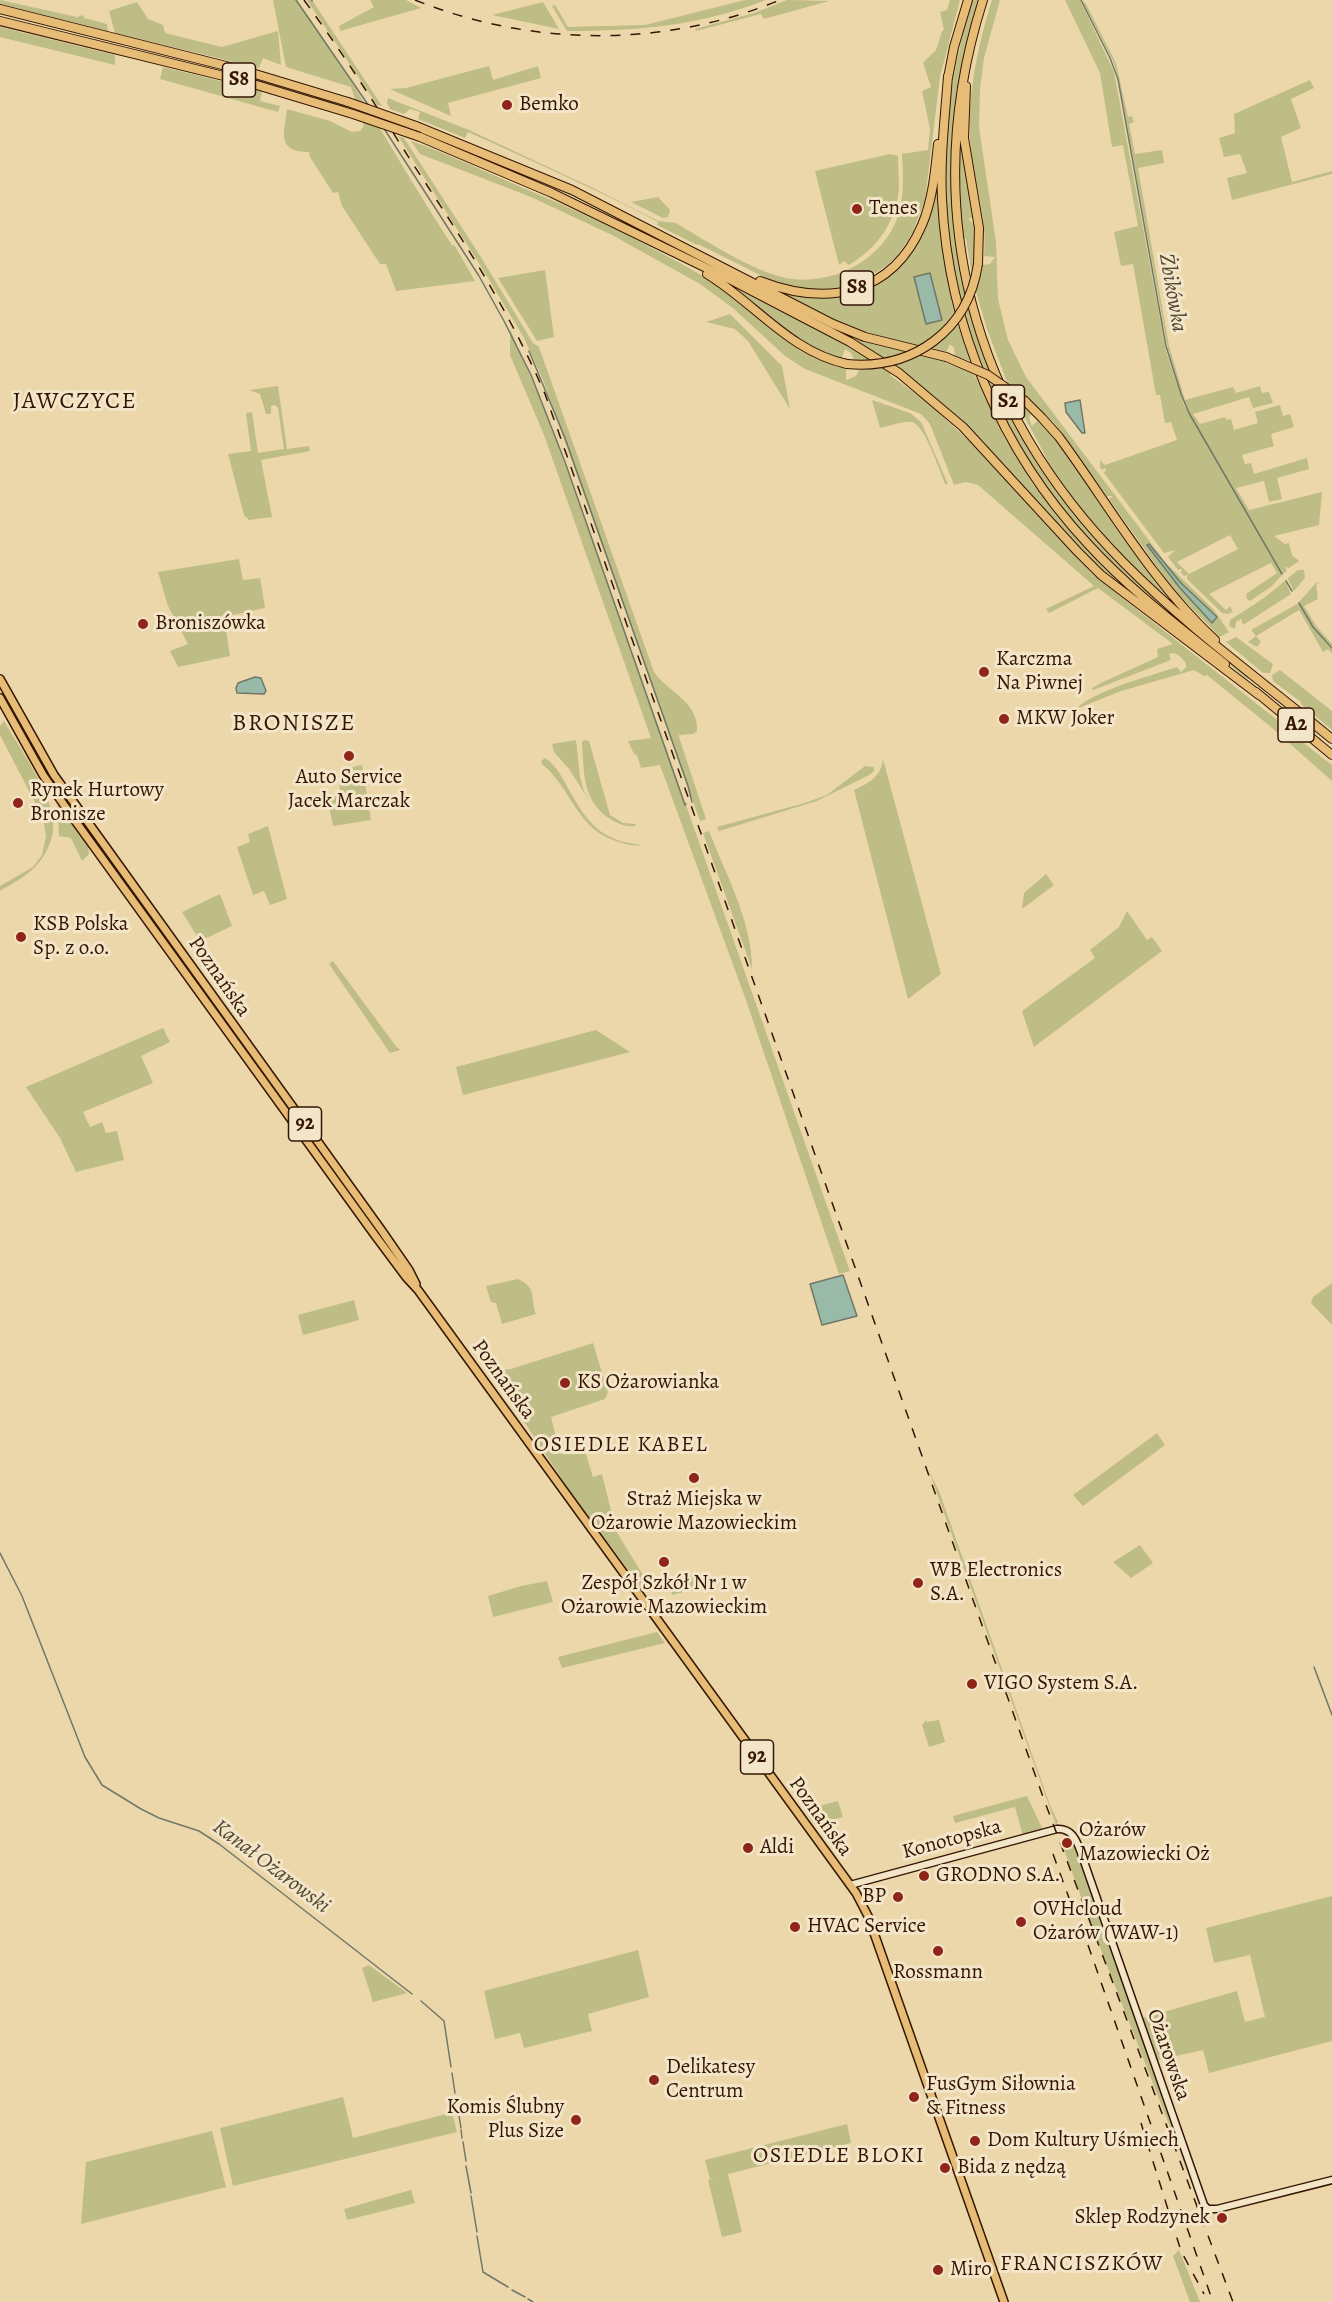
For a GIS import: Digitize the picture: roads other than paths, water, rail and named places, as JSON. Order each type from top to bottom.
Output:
[{"type":"highway","name":"S2","points":[[968,0],[948,76],[942,200],[955,295],[969,343],[999,417],[1037,482],[1084,540],[1137,591],[1259,695]]},
{"type":"highway","name":"S2","points":[[983,0],[963,72],[956,122],[956,204],[961,252],[970,299],[987,354],[1003,392],[1043,464],[1072,506],[1102,540],[1178,614],[1332,739]]},
{"type":"highway","name":"S8","points":[[0,9],[242,70],[348,102],[416,126],[572,190],[726,268],[780,289],[817,295],[841,293],[859,288],[888,270],[913,243],[926,214],[934,183],[948,76]]},
{"type":"highway","name":"S8","points":[[0,21],[240,80],[420,137],[552,193],[651,242],[719,281],[798,344],[824,358],[847,364],[871,365],[894,362],[916,353],[936,340],[952,324],[964,306],[974,284],[978,264],[979,228],[963,130],[968,75],[977,20]]},
{"type":"highway","points":[[651,242],[733,281],[850,342],[916,386],[963,427],[1101,575],[1259,695]]},
{"type":"highway","points":[[726,268],[851,332],[946,357],[988,375],[1025,401],[1059,437],[1177,600],[1213,638],[1264,680],[1270,688]]},
{"type":"highway","name":"A2","points":[[1259,695],[1332,754]]},
{"type":"main road","name":"Poznańska","points":[[0,679],[40,754],[58,782],[382,1231],[409,1270],[418,1290]]},
{"type":"main road","name":"Poznańska","points":[[0,698],[28,751],[51,786],[374,1234],[418,1290],[850,1885],[868,1916],[1004,2302]]},
{"type":"main road","points":[[374,1234],[381,1236],[382,1231]]},
{"type":"main road","name":"Konotopska","points":[[850,1885],[1062,1828]]},
{"type":"main road","name":"Ożarowska","points":[[1062,1828],[1073,1835],[1080,1850],[1204,2205],[1212,2210],[1332,2180]]},
{"type":"waterway","points":[[296,0],[369,106]]},
{"type":"waterway","name":"Żbikówka","points":[[1081,0],[1118,79],[1166,346],[1181,394],[1189,413],[1282,574]]},
{"type":"waterway","points":[[383,127],[479,276],[531,375],[565,462],[686,804]]},
{"type":"waterway","points":[[529,351],[565,438],[692,802]]},
{"type":"waterway","name":"Żbikówka","points":[[1286,581],[1292,591]]},
{"type":"waterway","name":"Żbikówka","points":[[1299,603],[1313,627],[1332,648]]},
{"type":"waterway","name":"Kanał Ożarowski","points":[[0,1553],[22,1596],[85,1757],[102,1785],[141,1809],[159,1818],[199,1831],[219,1844],[412,1994]]},
{"type":"waterway","points":[[1314,1667],[1332,1715]]},
{"type":"waterway","name":"Kanał Ożarowski","points":[[421,2001],[444,2021],[451,2067]]},
{"type":"waterway","name":"Kanał Ożarowski","points":[[452,2073],[455,2093]]},
{"type":"waterway","name":"Kanał Ożarowski","points":[[456,2097],[461,2128]]},
{"type":"waterway","name":"Kanał Ożarowski","points":[[461,2130],[462,2138]]},
{"type":"waterway","name":"Kanał Ożarowski","points":[[463,2142],[466,2161]]},
{"type":"waterway","name":"Kanał Ożarowski","points":[[466,2166],[471,2193]]},
{"type":"waterway","name":"Kanał Ożarowski","points":[[471,2196],[477,2232]]},
{"type":"waterway","name":"Kanał Ożarowski","points":[[477,2236],[483,2272],[508,2287]]},
{"type":"waterway","name":"Kanał Ożarowski","points":[[512,2290],[525,2297]]},
{"type":"waterway","name":"Kanał Ożarowski","points":[[528,2299],[533,2302]]},
{"type":"railway","points":[[304,0],[360,81],[467,248],[501,305],[545,394],[1043,1797],[1233,2302]]},
{"type":"railway","points":[[415,0],[505,27],[598,36],[690,27],[736,16],[780,0]]},
{"type":"railway","points":[[1053,1854],[1069,1898]]},
{"type":"railway","points":[[1088,1945],[1213,2302]]},
{"type":"railway","points":[[1141,2123],[1181,2251],[1204,2294]]},
{"type":"place","name":"Bemko","points":[[507,105]]},
{"type":"place","name":"Tenes","points":[[857,209]]},
{"type":"place","name":"Broniszówka","points":[[143,624]]},
{"type":"place","name":"Karczma Na Piwnej","points":[[984,672]]},
{"type":"place","name":"MKW Joker","points":[[1004,719]]},
{"type":"place","name":"Auto Service Jacek Marczak","points":[[349,756]]},
{"type":"place","name":"Rynek Hurtowy Bronisze","points":[[18,803]]},
{"type":"place","name":"KSB Polska Sp. z o.o.","points":[[21,937]]},
{"type":"place","name":"KS Ożarowianka","points":[[565,1383]]},
{"type":"place","name":"Straż Miejska w Ożarowie Mazowieckim","points":[[694,1478]]},
{"type":"place","name":"Zespół Szkół Nr 1 w Ożarowie Mazowieckim","points":[[664,1562]]},
{"type":"place","name":"WB Electronics S.A.","points":[[918,1583]]},
{"type":"place","name":"VIGO System S.A.","points":[[972,1684]]},
{"type":"place","name":"Ożarów Mazowiecki Oż","points":[[1067,1843]]},
{"type":"place","name":"Aldi","points":[[748,1848]]},
{"type":"place","name":"GRODNO S.A.","points":[[924,1876]]},
{"type":"place","name":"BP","points":[[898,1897]]},
{"type":"place","name":"OVHcloud Ożarów (WAW-1)","points":[[1021,1922]]},
{"type":"place","name":"HVAC Service","points":[[795,1927]]},
{"type":"place","name":"Rossmann","points":[[938,1951]]},
{"type":"place","name":"Delikatesy Centrum","points":[[654,2080]]},
{"type":"place","name":"FusGym Siłownia & Fitness","points":[[914,2097]]},
{"type":"place","name":"Komis Ślubny Plus Size","points":[[576,2120]]},
{"type":"place","name":"Dom Kultury Uśmiech","points":[[975,2141]]},
{"type":"place","name":"Bida z nędzą","points":[[945,2168]]},
{"type":"place","name":"Sklep Rodzynek","points":[[1222,2218]]},
{"type":"place","name":"Miro","points":[[938,2270]]},
{"type":"district","name":"JAWCZYCE","points":[[75,402]]},
{"type":"district","name":"BRONISZE","points":[[294,724]]},
{"type":"district","name":"OSIEDLE KABEL","points":[[621,1446]]},
{"type":"district","name":"OSIEDLE BLOKI","points":[[839,2157]]},
{"type":"district","name":"FRANCISZKÓW","points":[[1082,2265]]}]
